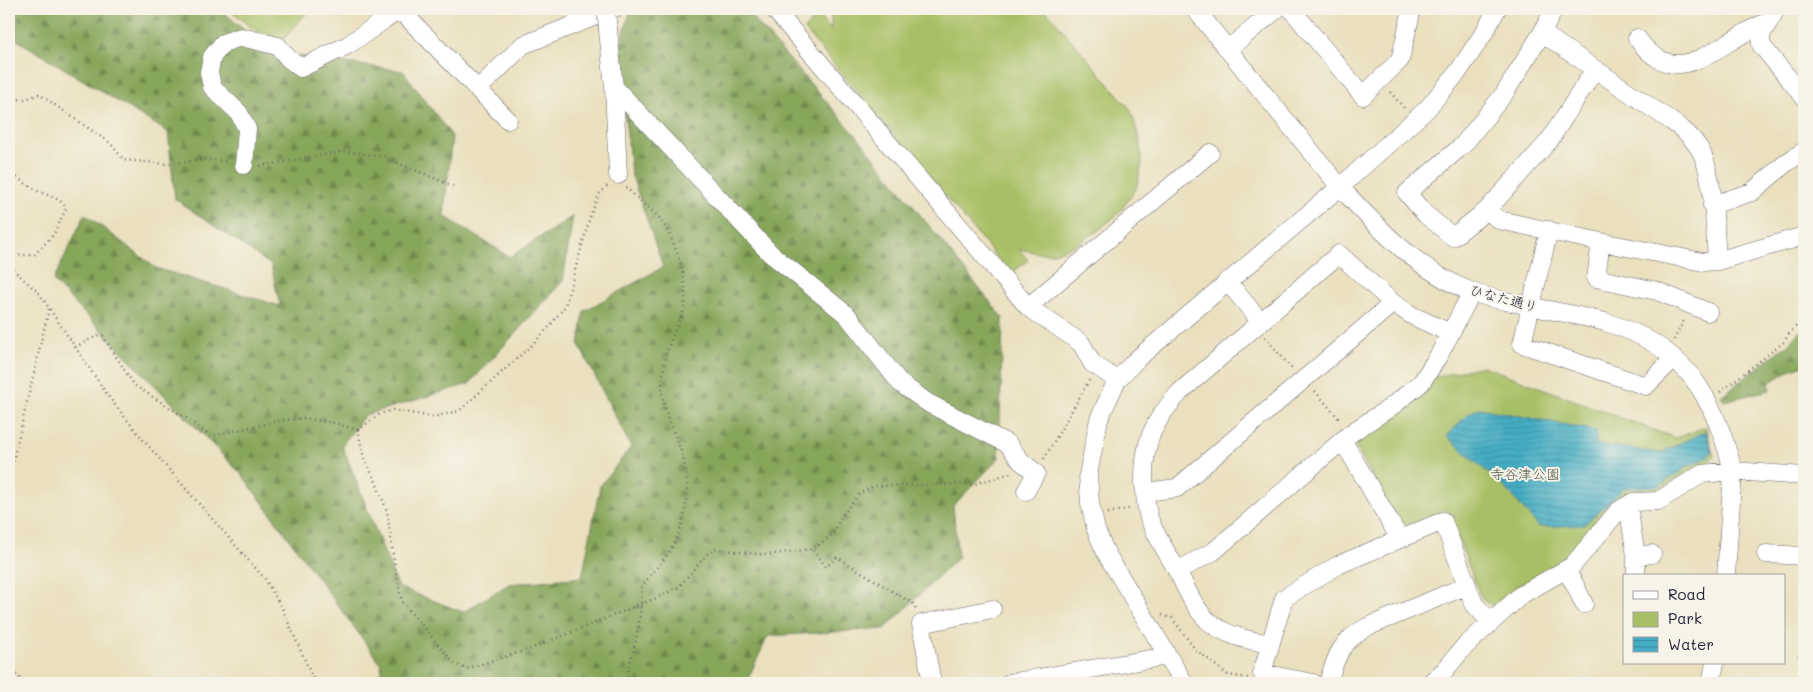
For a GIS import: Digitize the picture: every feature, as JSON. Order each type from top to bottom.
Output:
[{"type":"street","points":[[244,165],[247,129],[239,113],[212,87],[209,72],[212,57],[223,43],[241,37],[278,46],[288,58],[301,68],[348,45],[399,9],[508,120]]},
{"type":"street","points":[[606,9],[614,87],[618,175]]},
{"type":"street","points":[[478,89],[523,44],[614,9]]},
{"type":"street","points":[[774,9],[1028,308],[1081,343],[1092,363],[1117,380]]},
{"type":"street","name":"ひなた通り","points":[[1195,9],[1340,187],[1386,234],[1429,270],[1472,292],[1604,322],[1632,332],[1671,355],[1684,366],[1707,400],[1718,422],[1733,471]]},
{"type":"street","points":[[1228,49],[1276,9]]},
{"type":"street","points":[[1291,9],[1362,96],[1400,60],[1412,9]]},
{"type":"street","points":[[1184,683],[1106,553],[1096,530],[1090,503],[1088,475],[1092,448],[1099,419],[1117,380],[1137,359],[1340,187],[1426,110],[1458,72],[1484,33],[1497,9]]},
{"type":"street","points":[[1554,9],[1542,33],[1504,94],[1463,145],[1407,193],[1425,214],[1453,238],[1487,210],[1549,141],[1595,69]]},
{"type":"street","points":[[1637,38],[1647,52],[1661,61],[1676,64],[1702,59],[1773,15]]},
{"type":"street","points":[[1773,15],[1761,35],[1761,45],[1804,97]]},
{"type":"street","points":[[1542,33],[1684,130],[1699,148],[1706,164],[1717,261]]},
{"type":"street","points":[[614,87],[771,254],[848,315],[900,383],[928,403],[1008,444],[1021,461],[1033,470],[1026,491]]},
{"type":"street","points":[[1712,204],[1752,192],[1786,163],[1804,151]]},
{"type":"street","points":[[1028,308],[1210,153]]},
{"type":"street","points":[[1487,210],[1499,220],[1703,262],[1717,261],[1804,236]]},
{"type":"street","points":[[1549,230],[1522,344],[1646,386],[1671,355]]},
{"type":"street","points":[[1601,242],[1596,278],[1657,291],[1708,312]]},
{"type":"street","points":[[1270,644],[1228,634],[1208,620],[1195,605],[1155,532],[1149,516],[1146,499],[1144,464],[1148,443],[1165,408],[1180,392],[1339,254],[1393,303],[1413,316],[1450,333]]},
{"type":"street","points":[[1227,281],[1258,324]]},
{"type":"street","points":[[1177,571],[1214,551],[1347,437],[1421,383],[1439,355],[1472,292]]},
{"type":"street","points":[[1146,499],[1177,488],[1393,303]]},
{"type":"street","points":[[1347,437],[1400,539]]},
{"type":"street","points":[[1726,574],[1733,471]]},
{"type":"street","points":[[1430,683],[1463,648],[1521,596],[1572,566],[1618,511],[1633,502],[1658,501],[1702,474],[1733,471],[1804,476]]},
{"type":"street","points":[[1628,505],[1644,555],[1637,574]]},
{"type":"street","points":[[1313,683],[1262,673],[1284,598],[1338,565],[1443,521],[1474,604],[1491,622]]},
{"type":"street","points":[[1766,554],[1804,556]]},
{"type":"street","points":[[1565,570],[1574,583],[1584,604]]},
{"type":"street","points":[[1328,683],[1336,658],[1343,645],[1356,633],[1466,586]]},
{"type":"street","points":[[932,683],[921,624],[992,609]]},
{"type":"street","points":[[1009,683],[1056,679],[1168,656]]},
{"type":"street","points":[[1712,683],[1716,664]]},
{"type":"path","points":[[1380,79],[1406,110]]},
{"type":"path","points":[[9,100],[26,99],[39,94],[110,143],[124,160],[166,164],[208,159],[256,166],[346,151],[384,157],[453,186]]},
{"type":"path","points":[[9,170],[38,191],[59,200],[66,209],[54,234],[34,255],[9,254]]},
{"type":"path","points":[[358,430],[380,414],[393,410],[433,416],[459,411],[533,344],[565,306],[590,218],[599,194],[618,175],[628,190],[660,219],[670,235],[679,260],[685,292],[684,308],[664,364],[662,403],[682,454],[687,474],[687,505],[670,550],[641,588],[642,603],[634,646],[628,665],[628,683]]},
{"type":"path","points":[[9,266],[39,293],[108,396],[144,441],[265,579],[282,608],[315,683]]},
{"type":"path","points":[[1671,355],[1691,306]]},
{"type":"path","points":[[9,470],[14,460],[49,309]]},
{"type":"path","points":[[1715,396],[1784,342],[1791,331],[1804,319]]},
{"type":"path","points":[[1258,324],[1347,437]]},
{"type":"path","points":[[75,347],[97,336],[103,336],[134,385],[189,420],[210,436],[279,421],[304,418],[334,423],[358,430]]},
{"type":"path","points":[[358,430],[364,458],[387,511],[394,568],[402,602],[455,664],[466,669],[530,649],[679,587],[706,555],[715,549],[766,555],[813,550],[832,535],[842,516],[859,494],[874,486],[975,484],[1033,470],[1092,375]]},
{"type":"path","points":[[1106,513],[1146,499]]},
{"type":"path","points":[[813,550],[826,567],[837,557],[914,605],[921,624]]},
{"type":"path","points":[[1158,613],[1172,618],[1195,649],[1228,675],[1255,679],[1262,673]]},
{"type":"path","points":[[1798,656],[1804,656]]},
{"type":"path","points":[[9,667],[24,683]]},
{"type":"path","points":[[1796,679],[1804,680]]},
{"type":"green space","points":[[9,9],[220,9],[269,52],[403,71],[452,136],[444,216],[510,257],[573,216],[563,281],[469,384],[365,415],[342,445],[398,587],[463,612],[509,584],[582,577],[600,486],[631,447],[579,345],[584,311],[663,267],[631,173],[618,53],[631,9],[745,9],[861,141],[1003,318],[999,458],[953,506],[958,557],[885,629],[768,636],[746,683],[383,683],[381,664],[243,476],[53,281],[85,214],[156,268],[280,306],[271,265],[175,199],[168,132],[9,35]]},
{"type":"green space","points":[[229,9],[310,9],[283,40],[254,30]]},
{"type":"green space","points":[[831,9],[1045,9],[1131,110],[1140,142],[1142,164],[1136,189],[1119,213],[1099,230],[1075,245],[1054,253],[1038,253],[1019,249],[1028,260],[1011,274],[804,29],[819,16],[831,30]]},
{"type":"green space","points":[[1804,327],[1804,365],[1792,369],[1769,383],[1770,390],[1724,401],[1721,396],[1787,345]]},
{"type":"green space","name":"寺谷津公園","points":[[1483,366],[1675,438],[1706,427],[1714,456],[1707,464],[1696,467],[1654,493],[1631,494],[1614,503],[1560,562],[1516,587],[1494,607],[1481,598],[1447,509],[1406,526],[1400,524],[1356,447],[1358,438],[1405,406],[1435,377]]},
{"type":"water","points":[[1479,408],[1597,431],[1596,444],[1660,453],[1706,431],[1712,452],[1707,458],[1690,465],[1659,486],[1624,488],[1584,525],[1539,527],[1505,488],[1447,436],[1467,415]]}]
